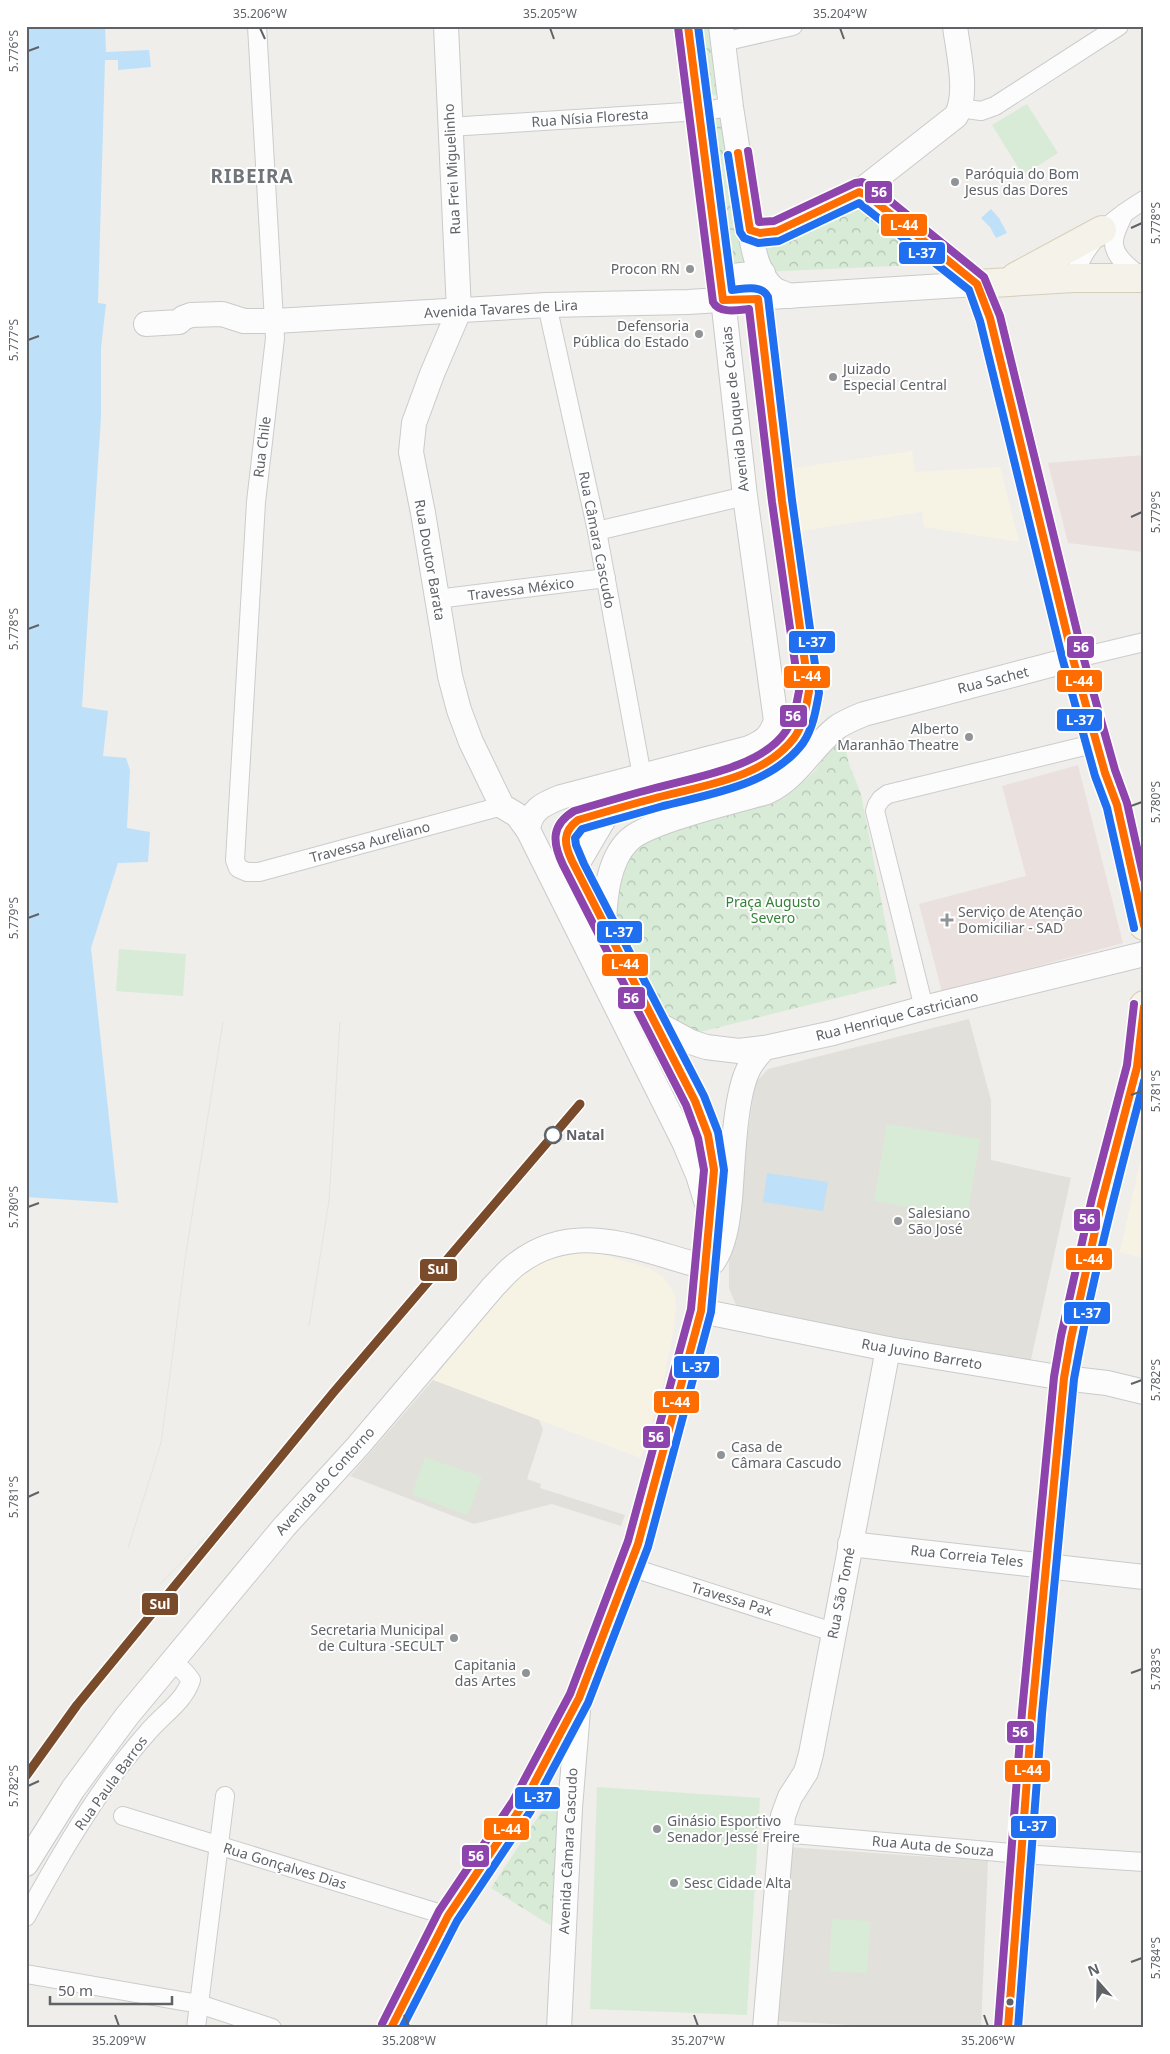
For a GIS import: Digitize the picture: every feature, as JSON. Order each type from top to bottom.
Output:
[{"type":"main road","name":"Rua Frei Miguelinho","points":[[446,26],[459,311]]},
{"type":"main road","name":"Avenida Duque de Caxias","points":[[642,776],[749,748],[763,742],[772,733],[776,721],[745,496],[721,277],[688,26]]},
{"type":"main road","points":[[755,231],[777,231],[859,192],[949,123],[960,108],[963,94],[955,26]]},
{"type":"main road","points":[[722,34],[731,107],[755,231],[752,245],[763,273],[775,289],[789,296]]},
{"type":"main road","points":[[859,192],[868,195],[977,284],[990,318],[1073,659],[1105,773],[1117,805],[1144,926]]},
{"type":"main road","points":[[1004,282],[1102,230]]},
{"type":"main road","points":[[721,277],[763,273]]},
{"type":"main road","points":[[977,284],[1074,278],[1143,278]]},
{"type":"main road","name":"Avenida Tavares de Lira","points":[[146,324],[179,322],[190,330],[222,331],[244,321],[275,321],[547,305],[758,299],[977,284]]},
{"type":"main road","points":[[705,1267],[714,1170],[708,1135],[695,1101],[575,868],[564,839],[567,830],[578,820],[733,778],[759,767],[780,754],[796,737],[805,718],[809,705],[809,691],[781,492],[758,299]]},
{"type":"main road","name":"Rua Doutor Barata","points":[[459,311],[432,374],[414,423],[411,438],[413,468],[423,513],[450,676],[458,710],[471,742],[502,806]]},
{"type":"main road","name":"Rua Sachet","points":[[604,925],[605,896],[610,874],[620,851],[628,840],[636,835],[673,819],[767,792],[780,786],[844,722],[864,714],[1073,659]]},
{"type":"main road","points":[[528,830],[529,820],[532,815],[546,803],[642,776]]},
{"type":"main road","points":[[502,806],[517,815],[528,830],[684,1142],[698,1176],[709,1212]]},
{"type":"main road","name":"Rua Henrique Castriciano","points":[[653,1022],[682,1038],[706,1047],[739,1051],[764,1048],[833,1033],[924,1008],[1144,954]]},
{"type":"main road","points":[[1008,2028],[1028,1760],[1064,1378],[1071,1338],[1102,1200],[1137,1067],[1144,1005]]},
{"type":"main road","points":[[705,1267],[712,1263],[717,1256],[727,1223],[737,1118],[743,1085],[748,1070],[764,1048]]},
{"type":"main road","name":"Avenida do Contorno","points":[[26,1864],[73,1789],[127,1716],[284,1527],[358,1446],[493,1286],[518,1263],[543,1249],[586,1239],[603,1240],[635,1247],[705,1267]]},
{"type":"main road","name":"Avenida Câmara Cascudo","points":[[560,2028],[570,1808],[580,1698],[630,1567],[642,1530],[701,1311],[705,1267]]},
{"type":"main road","name":"Rua Juvino Barreto","points":[[701,1311],[888,1349],[1064,1378],[1107,1383],[1144,1392]]},
{"type":"main road","name":"Rua São Tomé","points":[[765,2028],[783,1816],[790,1796],[806,1772],[888,1349]]},
{"type":"main road","name":"Rua Correia Teles","points":[[850,1544],[1144,1576]]},
{"type":"main road","points":[[391,2028],[448,1916],[522,1806],[580,1698]]},
{"type":"street","name":"Rua Chile","points":[[238,868],[235,860],[256,502],[275,338],[257,26]]},
{"type":"street","points":[[722,34],[792,26]]},
{"type":"street","points":[[960,108],[981,111],[995,106],[1119,26]]},
{"type":"street","name":"Rua Nísia Floresta","points":[[450,127],[700,111],[731,107]]},
{"type":"street","points":[[1074,278],[1084,252],[1102,230],[1124,212],[1144,200]]},
{"type":"street","points":[[1124,212],[1113,241],[1117,252],[1126,266],[1143,278]]},
{"type":"street","name":"Rua Câmara Cascudo","points":[[547,305],[597,532],[642,776]]},
{"type":"street","points":[[597,532],[745,496]]},
{"type":"street","name":"Travessa México","points":[[437,599],[606,578]]},
{"type":"street","name":"Rua Sachet","points":[[1073,659],[1144,642]]},
{"type":"street","points":[[924,1008],[875,811],[881,799],[888,794],[1097,742]]},
{"type":"street","name":"Travessa Aureliano","points":[[238,868],[247,872],[258,872],[502,806]]},
{"type":"street","name":"Travessa Pax","points":[[630,1567],[833,1632]]},
{"type":"street","name":"Rua Paula Barros","points":[[26,1917],[72,1837],[123,1763],[148,1731],[184,1695],[191,1680],[179,1666],[172,1663]]},
{"type":"street","points":[[196,2028],[225,1796]]},
{"type":"street","name":"Rua Gonçalves Dias","points":[[123,1816],[448,1916]]},
{"type":"street","name":"Rua Auta de Souza","points":[[782,1833],[1022,1854],[1144,1862]]},
{"type":"street","points":[[26,1974],[199,2004],[272,2028]]},
{"type":"shaded area","points":[[912,451],[915,472],[1000,467],[1019,542],[924,527],[922,512],[796,532],[788,469]]},
{"type":"shaded area","points":[[1144,455],[1144,552],[1068,543],[1048,463]]},
{"type":"shaded area","points":[[1078,765],[1123,943],[942,992],[919,904],[1026,876],[1002,786]]},
{"type":"shaded area","name":"Salesiano São José","points":[[969,1019],[991,1100],[991,1160],[1071,1178],[1030,1364],[745,1316],[735,1303],[729,1288],[729,1263],[755,1083],[768,1069]]},
{"type":"shaded area","points":[[1144,1144],[1144,1258],[1120,1252]]},
{"type":"shaded area","points":[[594,1252],[649,1268],[663,1277],[675,1295],[674,1327],[663,1384],[641,1458],[433,1380],[505,1288],[529,1264],[569,1253]]},
{"type":"shaded area","points":[[433,1380],[539,1420],[543,1430],[527,1479],[541,1484],[540,1488],[625,1515],[621,1526],[552,1504],[474,1524],[350,1476]]},
{"type":"shaded area","points":[[788,1847],[988,1861],[981,2028],[908,2028],[778,2021]]},
{"type":"green space","points":[[695,26],[713,26],[722,95],[704,96]]},
{"type":"green space","points":[[1027,104],[1058,153],[1023,175],[992,125]]},
{"type":"green space","points":[[706,117],[723,117],[726,123],[737,234],[758,242],[841,210],[867,210],[918,260],[916,265],[737,273],[729,259]]},
{"type":"green space","name":"Praça Augusto Severo","points":[[843,737],[849,764],[861,794],[897,983],[696,1033],[673,1026],[659,1005],[615,913],[618,875],[639,843],[665,833],[774,803],[793,791],[815,771],[830,749]]},
{"type":"green space","points":[[119,949],[186,954],[183,996],[116,991]]},
{"type":"green space","points":[[887,1124],[980,1139],[967,1217],[874,1201]]},
{"type":"green space","points":[[425,1457],[482,1477],[468,1515],[412,1495]]},
{"type":"green space","points":[[559,1785],[558,1930],[491,1888]]},
{"type":"green space","name":"Sesc Cidade Alta","points":[[597,1787],[760,1798],[747,2015],[590,2009]]},
{"type":"green space","points":[[832,1919],[870,1921],[867,1973],[829,1971]]},
{"type":"water","points":[[26,26],[105,26],[106,52],[149,50],[151,67],[118,70],[118,60],[105,60],[98,303],[106,304],[101,348],[101,417],[82,707],[108,711],[103,756],[126,758],[130,770],[127,828],[150,832],[148,862],[118,863],[91,948],[118,1203],[26,1197]]},
{"type":"water","points":[[991,209],[999,218],[1007,233],[996,238],[990,227],[981,218]]},
{"type":"water","points":[[767,1173],[828,1182],[823,1211],[763,1202]]},
{"type":"tram line","points":[[128,1548],[161,1443],[186,1253],[223,1022]]},
{"type":"tram line","points":[[309,1326],[329,1201],[340,1022]]},
{"type":"tram line","points":[[161,1583],[256,1486]]},
{"type":"transit line","name":"L-44","points":[[391,2028],[448,1916],[522,1806],[579,1698],[638,1544],[701,1311],[714,1170],[708,1135],[695,1101],[572,861],[566,844],[567,834],[569,829],[578,820],[639,802],[714,784],[750,771],[766,762],[781,752],[794,738],[804,715],[809,691],[782,501],[758,299],[723,300],[688,26]]},
{"type":"transit line","name":"L-37","points":[[402,2028],[457,1921],[530,1812],[588,1703],[648,1547],[711,1312],[724,1170],[718,1132],[704,1096],[584,864],[575,838],[582,829],[720,792],[739,786],[775,769],[803,743],[814,719],[819,693],[792,500],[768,297],[761,290],[757,289],[732,290],[698,26]]},
{"type":"transit line","name":"56","points":[[382,2024],[439,1911],[513,1801],[570,1694],[628,1541],[691,1309],[704,1170],[698,1138],[686,1105],[559,857],[556,841],[558,828],[566,816],[574,811],[635,793],[708,775],[745,762],[761,754],[786,731],[795,711],[799,691],[772,502],[749,309],[724,310],[713,302],[678,27]]},
{"type":"transit line","name":"56","points":[[748,151],[759,222],[774,221],[855,183],[862,182],[873,187],[984,277],[1000,316],[1083,656],[1115,770],[1127,803],[1144,879]]},
{"type":"transit line","name":"L-44","points":[[738,153],[750,230],[760,233],[777,231],[859,192],[867,195],[977,284],[990,318],[1073,659],[1105,773],[1117,805],[1144,925]]},
{"type":"transit line","name":"L-37","points":[[728,155],[740,232],[744,238],[758,243],[779,241],[859,203],[969,290],[980,321],[1063,661],[1095,776],[1107,808],[1134,928]]},
{"type":"transit line","name":"56","points":[[998,2027],[1022,1712],[1054,1377],[1061,1336],[1092,1198],[1127,1065],[1134,1004]]},
{"type":"transit line","name":"L-44","points":[[1008,2028],[1032,1713],[1064,1378],[1071,1338],[1102,1200],[1137,1067],[1144,1007]]},
{"type":"transit line","name":"L-37","points":[[1018,2028],[1042,1714],[1074,1379],[1097,1267],[1144,1081]]},
{"type":"transit line","name":"Sul","points":[[26,1776],[77,1705],[333,1393],[580,1104]]},
{"type":"place","name":"Paróquia do Bom Jesus das Dores","points":[[955,182]]},
{"type":"place","name":"Procon RN","points":[[690,269]]},
{"type":"place","name":"Defensoria Pública do Estado","points":[[699,334]]},
{"type":"place","name":"Juizado Especial Central","points":[[833,377]]},
{"type":"place","name":"Alberto Maranhão Theatre","points":[[969,737]]},
{"type":"place","name":"Serviço de Atenção Domiciliar - SAD","points":[[947,920]]},
{"type":"place","name":"Natal","points":[[553,1135]]},
{"type":"place","name":"Salesiano São José","points":[[898,1221]]},
{"type":"place","name":"Casa de Câmara Cascudo","points":[[721,1455]]},
{"type":"place","name":"Secretaria Municipal de Cultura -SECULT","points":[[454,1638]]},
{"type":"place","name":"Capitania das Artes","points":[[526,1673]]},
{"type":"place","name":"Ginásio Esportivo Senador Jessé Freire","points":[[657,1829]]},
{"type":"place","name":"Sesc Cidade Alta","points":[[674,1883]]},
{"type":"district","name":"RIBEIRA","points":[[252,176]]}]
